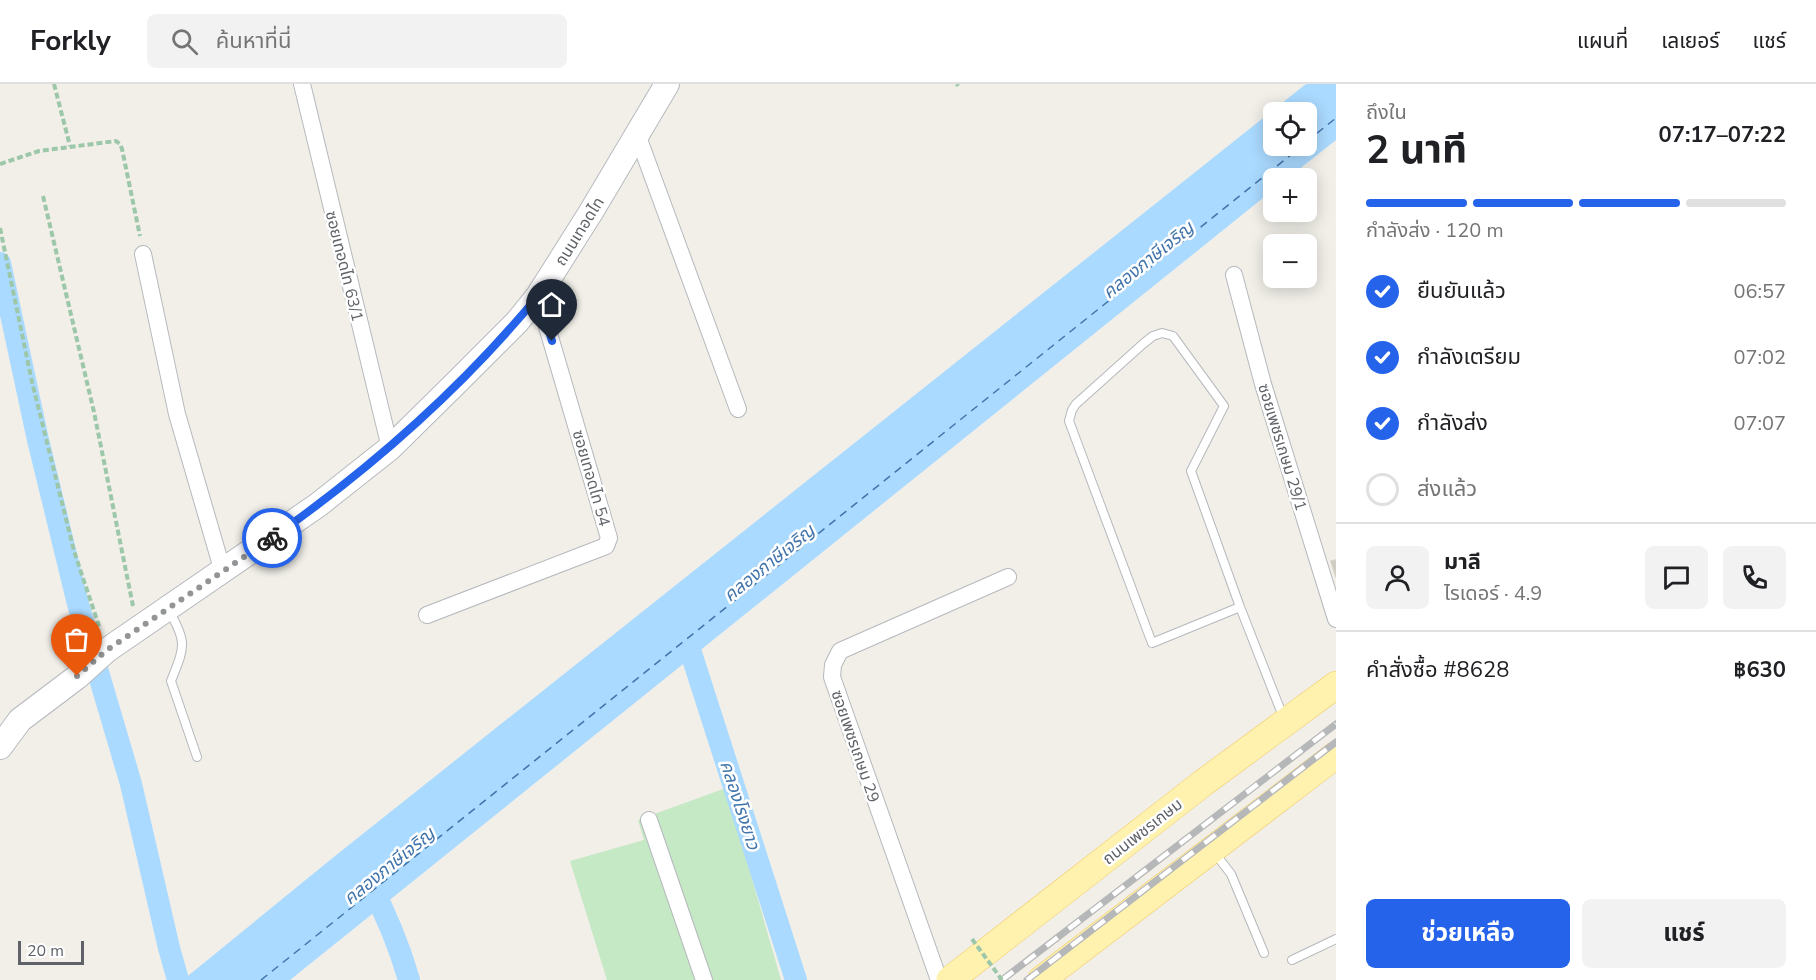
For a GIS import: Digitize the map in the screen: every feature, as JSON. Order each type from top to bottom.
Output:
[{"type":"main road","name":"ถนนเทอดไท","points":[[0,747],[20,720],[104,652],[318,506],[390,448],[509,330],[538,296],[667,84]]},
{"type":"main road","name":"ถนนเพชรเกษม","points":[[950,980],[1203,783],[1286,723],[1333,693]]},
{"type":"main road","points":[[1041,980],[1068,972],[1213,849],[1336,755]]},
{"type":"street","name":"ซอยเทอดไท 63/1","points":[[302,84],[390,448]]},
{"type":"street","points":[[637,134],[738,409]]},
{"type":"street","points":[[143,254],[177,414],[224,572]]},
{"type":"street","name":"ซอยเพชรเกษม 29/1","points":[[1234,274],[1263,384],[1336,618]]},
{"type":"street","name":"ซอยเทอดไท 54","points":[[427,615],[606,546],[609,538],[538,296]]},
{"type":"street","name":"ซอยเพชรเกษม 29","points":[[939,980],[832,677],[833,665],[840,651],[1008,577]]},
{"type":"street","points":[[649,820],[704,980]]},
{"type":"lane","points":[[1240,607],[1152,643],[1070,428],[1070,416],[1076,404],[1144,343],[1162,333],[1173,336],[1224,406],[1191,471],[1240,607],[1286,723]]},
{"type":"lane","points":[[168,609],[184,641],[171,681],[197,757]]},
{"type":"lane","points":[[1213,849],[1231,874],[1264,953]]},
{"type":"lane","points":[[1292,960],[1336,939]]},
{"type":"path","points":[[54,84],[70,146]]},
{"type":"path","points":[[0,164],[39,151],[116,141],[120,144],[143,254]]},
{"type":"path","points":[[43,196],[94,412],[138,630]]},
{"type":"path","points":[[0,228],[32,382],[74,551],[104,652]]},
{"type":"path","points":[[972,939],[1002,980]]},
{"type":"green space","points":[[726,788],[781,980],[607,980],[570,861],[644,840],[638,820]]},
{"type":"water","points":[[1306,84],[1336,84],[1336,140],[1317,155],[1317,102],[1283,102]]},
{"type":"water","name":"คลองภาษีเจริญ","points":[[1263,118],[1263,156],[1316,156],[1301,168],[1263,168],[1263,198],[290,980],[183,980],[335,856]]},
{"type":"building","points":[[1336,560],[1336,577],[1331,561]]},
{"type":"waterway","points":[[0,263],[38,440],[78,604],[131,784],[178,980]]},
{"type":"waterway","name":"คลองโรงยาว","points":[[684,631],[796,980]]},
{"type":"waterway","name":"คลองภาษีเจริญ","points":[[369,882],[392,930],[409,980]]},
{"type":"ferry route","points":[[1317,133],[1336,118]]},
{"type":"ferry route","points":[[261,980],[1290,156]]},
{"type":"railway","points":[[1002,980],[1336,724]]},
{"type":"railway","points":[[1027,980],[1336,742]]},
{"type":"way so far","points":[[77,676],[107,650],[272,538]]},
{"type":"route","points":[[272,538],[318,506],[390,448],[517,322],[538,296],[552,341]]}]
